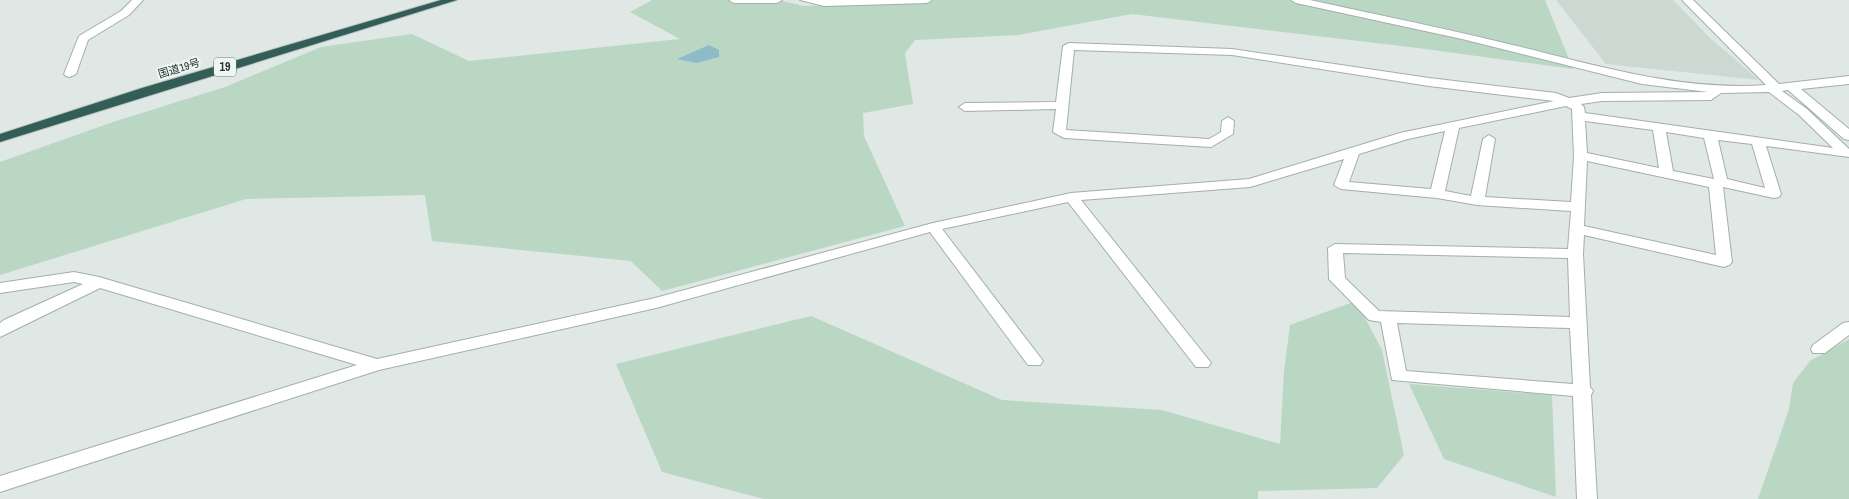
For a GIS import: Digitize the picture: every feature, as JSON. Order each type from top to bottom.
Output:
[{"type":"highway","name":"国道19号","points":[[0,136],[125,94],[442,0]]},
{"type":"highway","name":"国道19号","points":[[0,136],[452,0]]},
{"type":"street","points":[[70,74],[83,38],[125,13],[138,0]]},
{"type":"street","points":[[734,0],[777,0]]},
{"type":"street","points":[[805,0],[824,3],[927,0]]},
{"type":"street","points":[[1296,0],[1462,36],[1642,80],[1713,89],[1791,87],[1849,80]]},
{"type":"street","points":[[1687,0],[1773,88],[1803,112],[1848,156]]},
{"type":"street","points":[[1228,121],[1228,134],[1212,142],[1064,134],[1059,132],[1069,46],[1232,52],[1438,83],[1556,97],[1575,109],[1659,129],[1710,134],[1848,156]]},
{"type":"street","points":[[1642,80],[1657,89],[1665,98]]},
{"type":"street","points":[[1791,87],[1849,136]]},
{"type":"street","points":[[0,484],[377,365],[656,303],[933,227],[1071,197],[1250,183],[1405,136],[1453,126],[1575,109],[1602,97],[1665,98],[1711,96],[1715,93],[1713,89]]},
{"type":"street","points":[[965,107],[1045,104],[1063,106]]},
{"type":"street","points":[[1575,109],[1581,156],[1576,254],[1584,391],[1587,499]]},
{"type":"street","points":[[1437,194],[1453,126]]},
{"type":"street","points":[[1659,129],[1666,172]]},
{"type":"street","points":[[1578,229],[1724,262],[1719,183],[1710,134]]},
{"type":"street","points":[[1477,201],[1489,138]]},
{"type":"street","points":[[1581,156],[1774,194],[1758,142]]},
{"type":"street","points":[[1353,153],[1341,185],[1437,194],[1477,201],[1579,207]]},
{"type":"street","points":[[1071,197],[1202,363]]},
{"type":"street","points":[[933,227],[1034,361]]},
{"type":"street","points":[[1576,254],[1335,248],[1337,279],[1374,316],[1579,323]]},
{"type":"street","points":[[0,288],[74,277],[99,282],[377,365]]},
{"type":"street","points":[[0,331],[10,324],[99,282]]},
{"type":"street","points":[[1388,317],[1398,376],[1584,391]]},
{"type":"street","points":[[1820,349],[1849,327]]},
{"type":"shaded area","points":[[1556,0],[1673,0],[1710,38],[1759,80],[1606,64]]},
{"type":"green space","points":[[652,0],[777,0],[804,6],[897,2],[896,0],[1545,0],[1573,69],[1418,48],[1132,14],[1018,35],[915,40],[905,53],[913,104],[863,113],[864,136],[905,226],[662,291],[631,261],[432,241],[425,195],[246,199],[0,275],[0,162],[113,122],[225,87],[321,47],[412,34],[469,61],[680,39],[630,12]]},
{"type":"green space","points":[[1356,301],[1382,350],[1404,455],[1377,488],[1258,491],[1258,499],[764,499],[662,472],[616,364],[811,316],[1002,400],[1162,410],[1280,444],[1284,371],[1290,325]]},
{"type":"green space","points":[[1849,339],[1849,499],[1758,499],[1789,409],[1793,383],[1810,361]]},
{"type":"green space","points":[[1409,384],[1552,395],[1556,497],[1444,459]]},
{"type":"water","points":[[709,45],[719,50],[719,57],[696,63],[677,59]]}]
